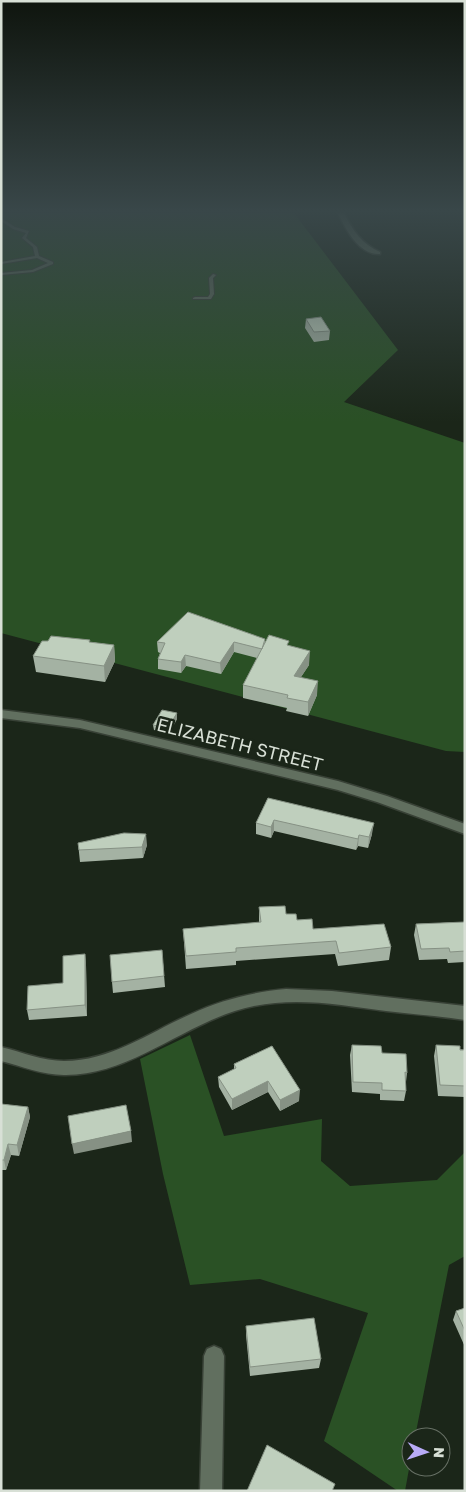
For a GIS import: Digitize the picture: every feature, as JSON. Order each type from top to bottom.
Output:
[{"type":"street","name":"ELIZABETH STREET","points":[[1,714],[80,724],[338,786],[382,799],[465,829]]},
{"type":"street","points":[[1,1054],[63,1068],[86,1067],[131,1052],[216,1010],[258,998],[279,996],[323,997],[465,1013]]},
{"type":"street","points":[[211,1491],[214,1356]]},
{"type":"lane","points":[[195,298],[209,298],[212,294],[210,283]]},
{"type":"green space","points":[[1,283],[347,283],[398,350],[344,402],[465,443],[465,752],[446,751],[1,633]]},
{"type":"green space","points":[[190,1035],[224,1136],[322,1119],[321,1161],[350,1186],[437,1180],[465,1152],[465,1256],[449,1265],[417,1427],[401,1427],[401,1477],[408,1477],[405,1491],[398,1491],[324,1441],[368,1313],[260,1279],[190,1285],[163,1174],[140,1059]]},
{"type":"building","points":[[321,317],[330,331],[314,332],[306,319]]},
{"type":"building","points":[[188,612],[265,639],[262,649],[234,642],[220,663],[185,655],[181,662],[158,659],[165,643],[157,642]]},
{"type":"building","points":[[269,635],[289,641],[287,645],[310,651],[294,676],[318,681],[308,702],[287,698],[288,695],[243,685]]},
{"type":"building","points":[[51,636],[90,640],[89,642],[114,645],[104,666],[33,656],[42,641],[48,641]]},
{"type":"building","points":[[162,710],[177,713],[168,728],[153,725]]},
{"type":"building","points":[[268,798],[374,823],[369,837],[359,835],[358,839],[274,820],[271,827],[256,823]]},
{"type":"building","points":[[124,833],[146,834],[142,847],[79,850],[78,843]]},
{"type":"building","points":[[285,906],[286,914],[296,914],[297,920],[312,919],[313,929],[384,924],[391,947],[339,953],[336,941],[236,948],[236,952],[186,956],[183,929],[261,922],[259,907]]},
{"type":"building","points":[[465,922],[465,951],[450,952],[449,948],[421,949],[416,924]]},
{"type":"building","points":[[162,950],[164,976],[112,982],[110,955]]},
{"type":"building","points":[[85,954],[85,1005],[27,1010],[28,986],[63,983],[63,956]]},
{"type":"building","points":[[352,1045],[381,1046],[382,1053],[406,1054],[406,1091],[382,1090],[382,1083],[353,1082]]},
{"type":"building","points":[[436,1045],[460,1046],[460,1050],[465,1050],[465,1086],[440,1085]]},
{"type":"building","points":[[272,1046],[300,1090],[280,1100],[268,1081],[232,1099],[218,1077],[236,1068],[234,1064]]},
{"type":"building","points":[[1,1104],[28,1107],[17,1145],[8,1144],[4,1160],[1,1160]]},
{"type":"building","points":[[126,1105],[131,1131],[72,1144],[68,1116]]},
{"type":"building","points":[[465,1308],[465,1331],[456,1311]]},
{"type":"building","points":[[314,1318],[321,1359],[250,1367],[246,1326]]},
{"type":"building","points":[[267,1445],[335,1484],[332,1491],[247,1491]]}]
